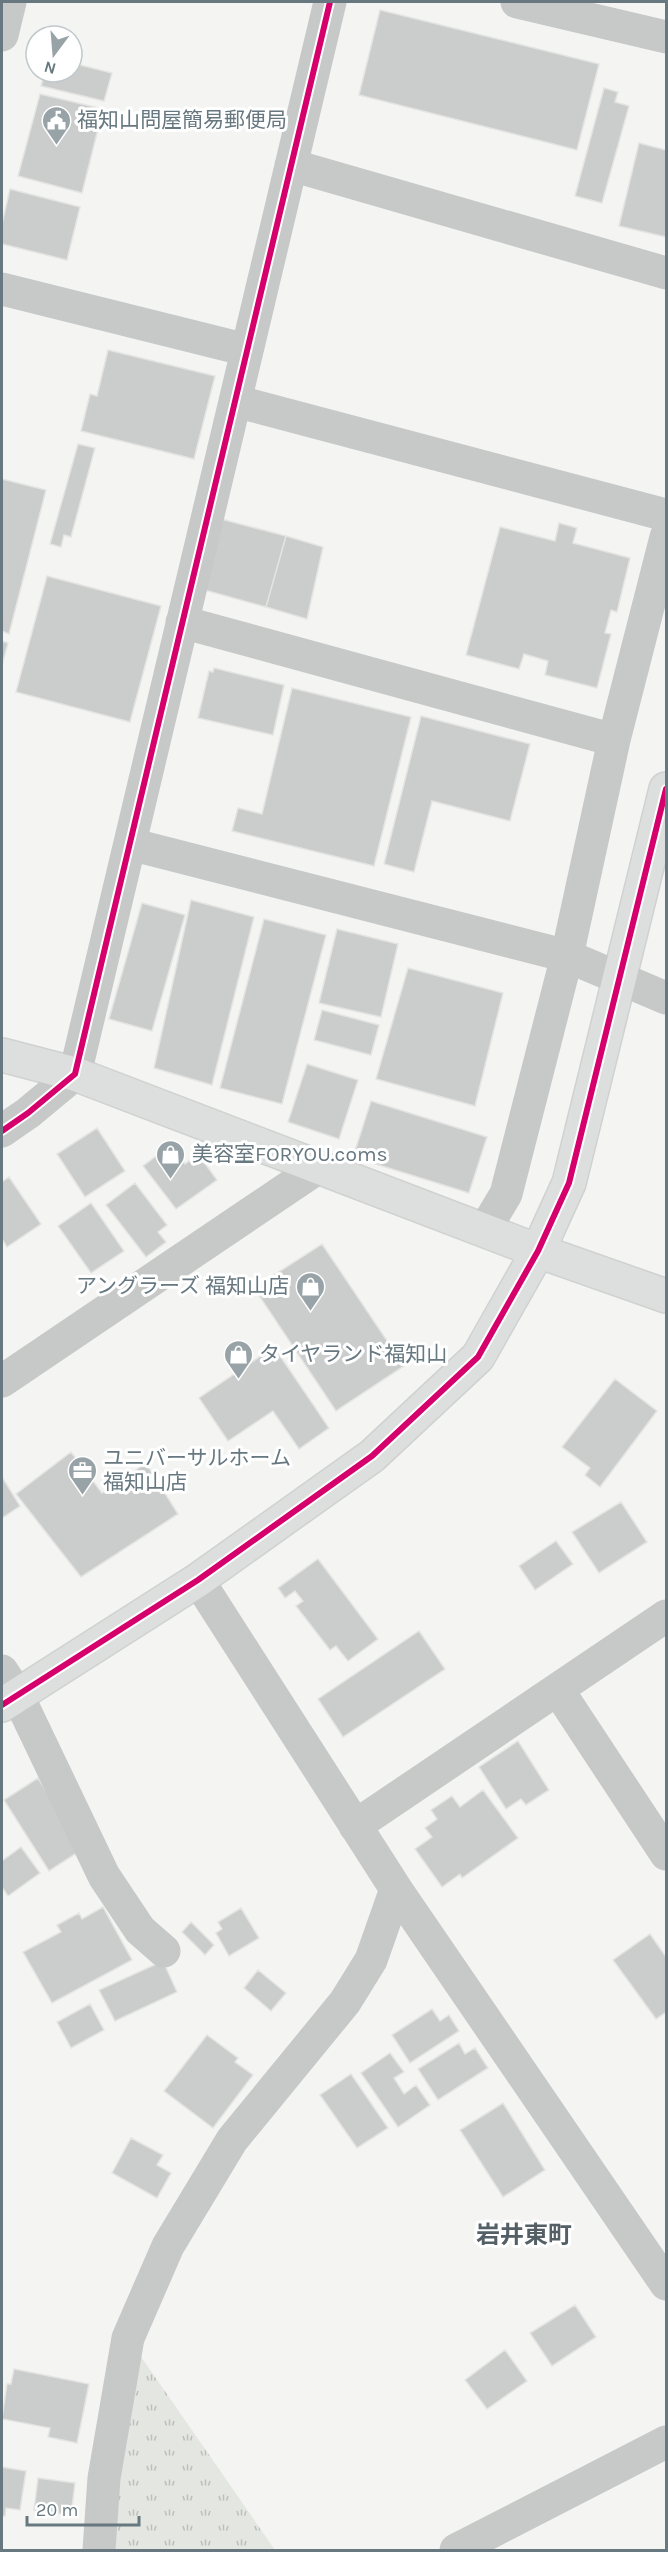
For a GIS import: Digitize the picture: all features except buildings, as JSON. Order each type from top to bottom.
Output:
[{"type":"street","points":[[2,35],[10,2]]},
{"type":"street","points":[[2,1131],[28,1113],[75,1074],[330,2]]},
{"type":"street","points":[[517,2],[666,37]]},
{"type":"street","points":[[291,165],[666,273]]},
{"type":"street","points":[[2,289],[247,350]]},
{"type":"street","points":[[235,400],[666,515]]},
{"type":"street","points":[[485,1229],[506,1194],[567,956],[614,740],[666,537]]},
{"type":"street","points":[[182,622],[614,740]]},
{"type":"street","points":[[164,1950],[140,1930],[104,1876],[7,1690],[198,1580],[372,1456],[478,1357],[538,1251],[568,1183],[666,789]]},
{"type":"street","points":[[130,844],[567,956],[666,998]]},
{"type":"street","points":[[2,1055],[75,1074],[538,1251],[666,1296]]},
{"type":"street","points":[[2,1381],[319,1167]]},
{"type":"street","points":[[198,1580],[396,1888],[666,2284]]},
{"type":"street","points":[[355,1826],[666,1616]]},
{"type":"street","points":[[558,1690],[666,1854]]},
{"type":"street","points":[[99,2550],[104,2478],[128,2338],[168,2246],[232,2140],[345,2002],[371,1960],[396,1888]]},
{"type":"street","points":[[456,2550],[666,2442]]},
{"type":"green space","points":[[128,2338],[275,2550],[99,2550]]},
{"type":"cycle path","points":[[2,1131],[28,1113],[75,1074],[330,2]]},
{"type":"cycle path","points":[[2,1705],[198,1580],[372,1456],[478,1357],[538,1251],[569,1183],[666,789]]},
{"type":"place","name":"福知山問屋簡易郵便局","points":[[56,146]]},
{"type":"place","name":"美容室FORYOU.coms","points":[[171,1180]]},
{"type":"place","name":"アングラーズ 福知山店","points":[[310,1312]]},
{"type":"place","name":"タイヤランド福知山","points":[[238,1380]]},
{"type":"place","name":"ユニバーサルホーム 福知山店","points":[[82,1496]]},
{"type":"district","name":"岩井東町","points":[[524,2235]]}]
